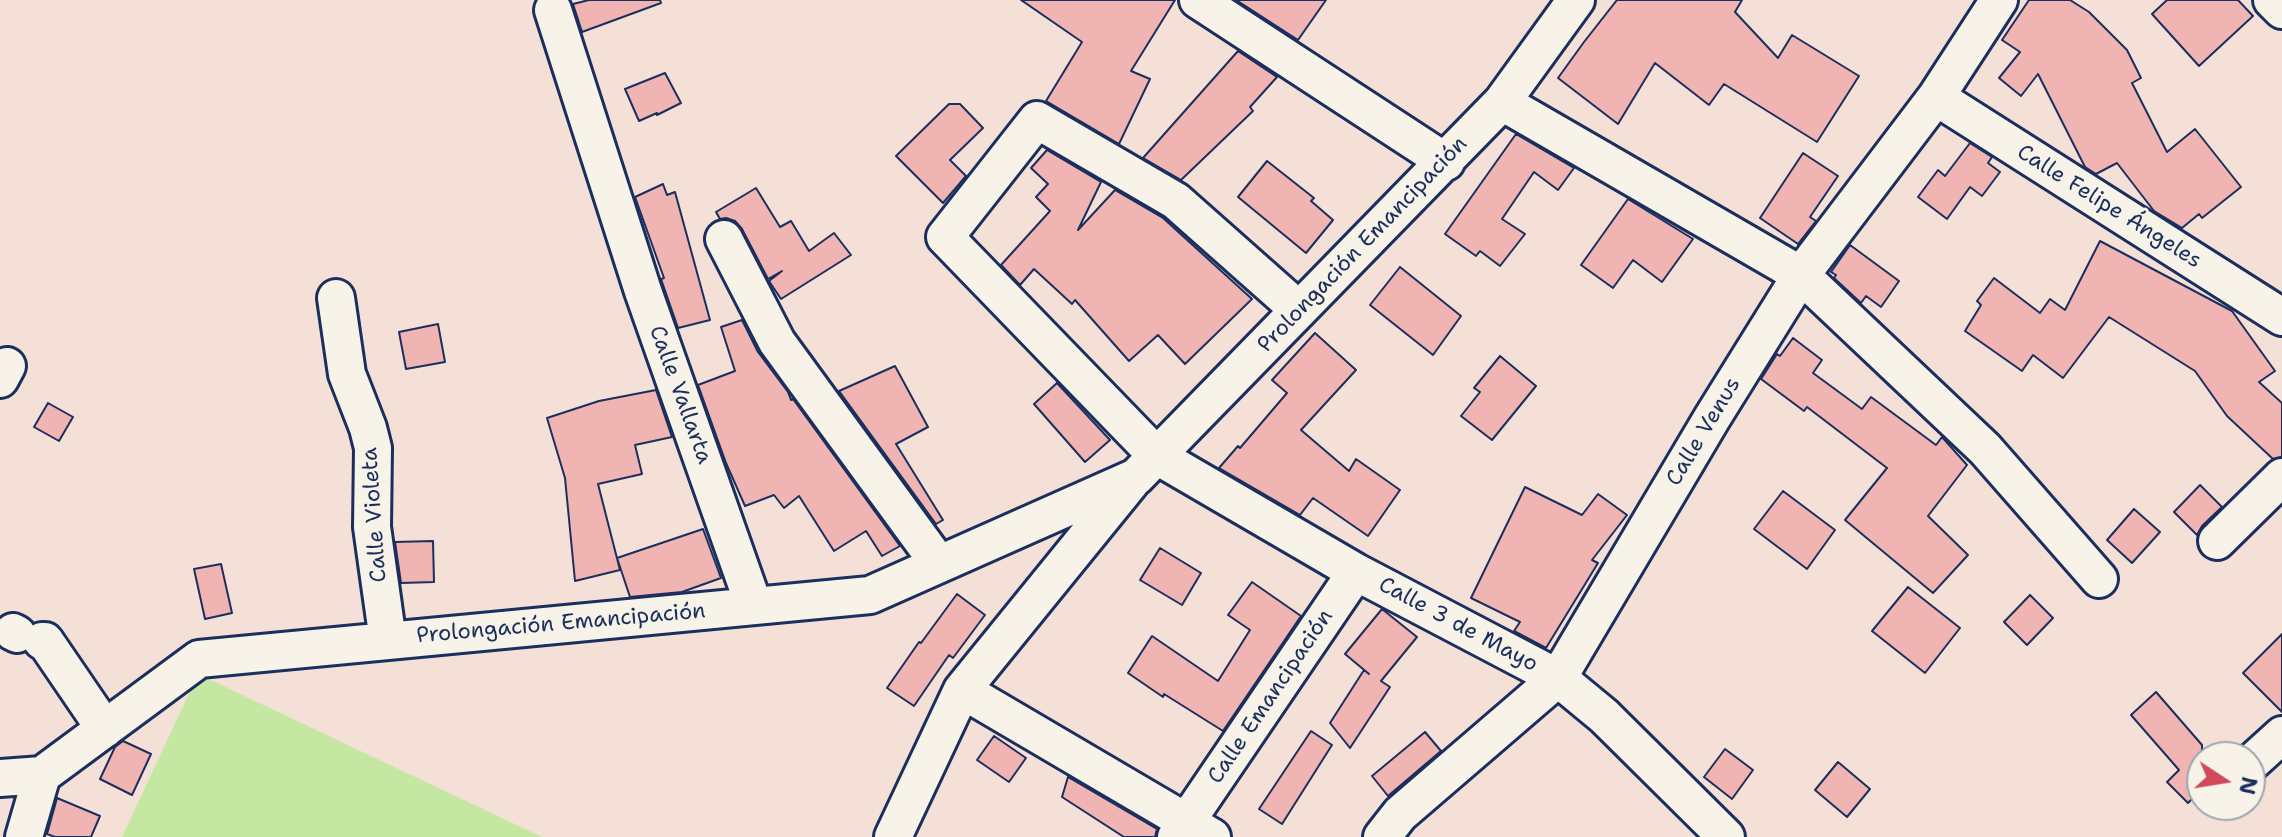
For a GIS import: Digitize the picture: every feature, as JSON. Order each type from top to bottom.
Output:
[{"type":"street","name":"Prolongación Emancipación","points":[[893,837],[962,690],[1146,466],[1502,102],[1576,0]]},
{"type":"street","name":"Calle Venus","points":[[1382,837],[1400,814],[1558,678],[1801,275],[1936,97],[1999,0]]},
{"type":"street","points":[[2272,0],[2282,10]]},
{"type":"street","points":[[1204,1],[1446,162]]},
{"type":"street","name":"Calle Vallarta","points":[[553,10],[643,291],[754,606]]},
{"type":"street","name":"Calle Felipe Ángeles","points":[[1936,97],[2282,317]]},
{"type":"street","points":[[1502,102],[1801,275],[1985,449],[2099,579]]},
{"type":"street","name":"Calle 3 de Mayo","points":[[1299,310],[1176,201],[1037,120],[945,237],[1146,466],[1558,678],[1604,716],[1726,837]]},
{"type":"street","points":[[724,239],[777,342],[939,564]]},
{"type":"street","name":"Calle Violeta","points":[[336,298],[347,374],[373,448],[372,527],[388,641]]},
{"type":"street","name":"Prolongación Emancipación","points":[[42,775],[199,659],[870,595],[1146,466]]},
{"type":"street","points":[[2217,541],[2282,477]]},
{"type":"street","name":"Calle Emancipación","points":[[962,690],[1191,832],[1356,572]]},
{"type":"street","points":[[24,635],[45,641],[105,729]]},
{"type":"street","points":[[2266,750],[2282,735]]},
{"type":"street","points":[[0,778],[42,775],[24,837]]},
{"type":"green space","points":[[198,674],[542,837],[122,837]]},
{"type":"building","points":[[589,0],[660,0],[661,3],[582,32],[573,4]]},
{"type":"building","points":[[1021,0],[1175,0],[1131,71],[1150,79],[1119,144],[1046,101],[1082,42]]},
{"type":"building","points":[[1236,0],[1326,0],[1298,40]]},
{"type":"building","points":[[1617,0],[1742,0],[1735,12],[1778,58],[1792,35],[1859,76],[1817,142],[1724,84],[1709,105],[1655,63],[1618,124],[1558,78]]},
{"type":"building","points":[[2029,0],[2070,0],[2089,12],[2127,50],[2141,78],[2132,83],[2167,152],[2195,129],[2241,187],[2202,218],[2199,214],[2182,228],[2154,211],[2117,163],[2096,174],[2085,167],[2038,74],[2021,96],[1999,78],[2020,52],[2002,40]]},
{"type":"building","points":[[2167,0],[2238,0],[2253,16],[2199,66],[2152,14]]},
{"type":"building","points":[[1238,51],[1277,77],[1250,107],[1253,111],[1181,180],[1143,158]]},
{"type":"building","points":[[665,73],[681,103],[639,121],[625,89]]},
{"type":"building","points":[[949,104],[960,104],[983,128],[950,160],[966,176],[943,203],[896,156]]},
{"type":"building","points":[[1516,134],[1574,168],[1558,190],[1534,172],[1502,219],[1525,234],[1500,266],[1480,251],[1476,256],[1445,234]]},
{"type":"building","points":[[1970,143],[1992,157],[1988,163],[2000,172],[1982,196],[1970,187],[1947,219],[1918,197],[1938,170],[1945,176]]},
{"type":"building","points":[[1047,150],[1101,182],[1078,230],[1115,190],[1163,218],[1252,299],[1185,364],[1158,335],[1129,361],[1075,300],[1072,304],[1034,269],[1020,285],[1001,265],[1050,211],[1036,197],[1048,184],[1031,168]]},
{"type":"building","points":[[1803,153],[1838,176],[1810,217],[1816,221],[1798,244],[1760,218]]},
{"type":"building","points":[[1267,161],[1314,198],[1311,201],[1333,220],[1306,253],[1238,197]]},
{"type":"building","points":[[663,184],[667,195],[675,192],[710,320],[678,328],[635,197]]},
{"type":"building","points":[[756,188],[780,227],[791,221],[809,251],[834,233],[851,255],[781,299],[769,281],[782,271],[768,279],[742,229],[735,221],[720,219],[716,212]]},
{"type":"building","points":[[1628,199],[1693,239],[1662,282],[1633,260],[1613,288],[1581,265]]},
{"type":"building","points":[[2100,241],[2232,311],[2275,371],[2259,382],[2282,403],[2282,457],[2273,459],[2227,416],[2195,371],[2109,317],[2063,378],[2033,355],[2022,371],[1965,331],[1981,305],[1977,301],[1994,278],[2040,313],[2050,299],[2065,310]]},
{"type":"building","points":[[1850,245],[1899,281],[1881,307],[1866,296],[1861,303],[1831,272]]},
{"type":"building","points":[[1400,267],[1461,316],[1433,355],[1370,305]]},
{"type":"building","points":[[742,320],[758,352],[791,400],[900,546],[882,556],[866,531],[834,551],[799,496],[784,508],[774,495],[745,506],[698,385],[735,371],[721,327]]},
{"type":"building","points":[[438,324],[445,362],[406,369],[399,332]]},
{"type":"building","points":[[1315,333],[1356,370],[1301,430],[1349,471],[1356,459],[1400,490],[1368,536],[1313,498],[1300,515],[1219,468],[1287,393],[1272,380]]},
{"type":"building","points":[[1793,338],[1822,360],[1813,373],[1862,409],[1871,397],[1936,445],[1942,437],[1967,465],[1928,516],[1968,555],[1933,593],[1845,520],[1887,468],[1807,407],[1804,411],[1761,379],[1777,354],[1780,356]]},
{"type":"building","points":[[1500,356],[1536,386],[1492,440],[1461,416],[1480,392],[1474,388]]},
{"type":"building","points":[[895,366],[928,427],[896,444],[943,520],[936,524],[839,391]]},
{"type":"building","points":[[1057,383],[1110,440],[1085,462],[1034,404]]},
{"type":"building","points":[[656,390],[672,437],[635,445],[642,474],[598,484],[620,570],[575,581],[565,478],[547,418],[599,401]]},
{"type":"building","points":[[48,403],[73,417],[59,441],[34,427]]},
{"type":"building","points":[[2200,485],[2222,507],[2197,535],[2174,512]]},
{"type":"building","points":[[1525,487],[1582,515],[1598,494],[1627,515],[1592,560],[1598,563],[1546,648],[1514,631],[1520,622],[1471,598]]},
{"type":"building","points":[[1783,491],[1835,530],[1807,569],[1754,529]]},
{"type":"building","points":[[2134,509],[2160,532],[2132,563],[2107,540]]},
{"type":"building","points":[[703,529],[721,578],[682,592],[630,597],[617,558]]},
{"type":"building","points":[[433,541],[434,582],[401,583],[395,542]]},
{"type":"building","points":[[1160,548],[1201,573],[1182,605],[1140,580]]},
{"type":"building","points":[[221,564],[232,613],[205,619],[194,569]]},
{"type":"building","points":[[1252,582],[1301,616],[1223,731],[1128,673],[1152,636],[1218,681],[1250,630],[1228,615]]},
{"type":"building","points":[[1908,587],[1960,628],[1925,673],[1872,631]]},
{"type":"building","points":[[957,594],[985,615],[953,658],[949,655],[914,706],[887,688]]},
{"type":"building","points":[[2030,595],[2053,618],[2027,645],[2004,622]]},
{"type":"building","points":[[1382,609],[1417,637],[1381,681],[1390,687],[1350,748],[1330,723],[1364,670],[1369,674],[1345,654]]},
{"type":"building","points":[[2282,634],[2282,712],[2243,673]]},
{"type":"building","points":[[2156,692],[2199,741],[2186,741],[2186,801],[2167,782],[2179,770],[2131,715]]},
{"type":"building","points":[[1311,731],[1332,745],[1282,824],[1259,809]]},
{"type":"building","points":[[1425,732],[1441,751],[1388,796],[1372,776]]},
{"type":"building","points":[[994,736],[1026,758],[1009,782],[977,760]]},
{"type":"building","points":[[123,741],[151,754],[132,795],[100,779],[115,747]]},
{"type":"building","points":[[1725,749],[1753,770],[1732,799],[1704,777]]},
{"type":"building","points":[[1838,762],[1870,789],[1847,817],[1815,790]]},
{"type":"building","points":[[1068,777],[1157,829],[1155,837],[1124,837],[1062,797]]},
{"type":"building","points":[[57,798],[100,816],[91,837],[55,837],[47,834]]}]
